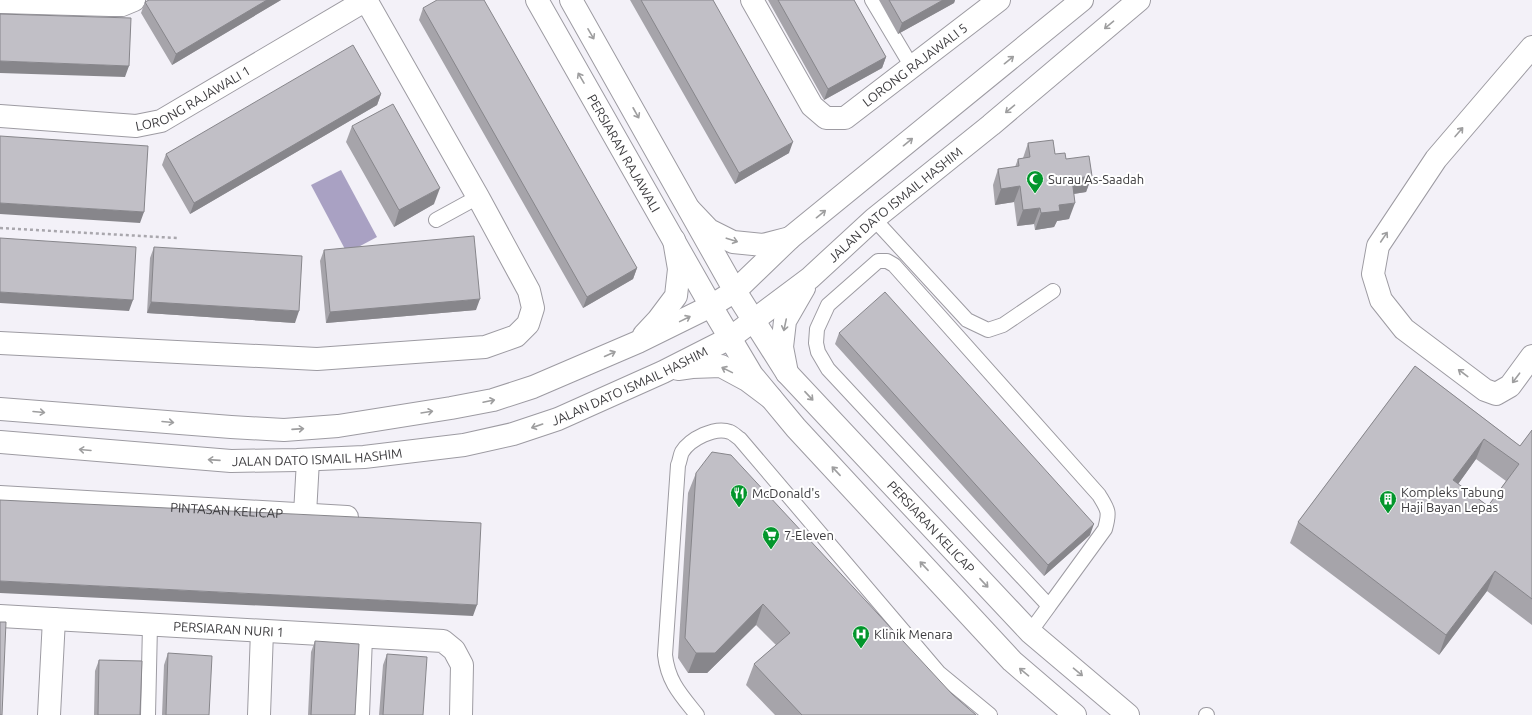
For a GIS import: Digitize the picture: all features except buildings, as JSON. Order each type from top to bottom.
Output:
[{"type":"street","points":[[0,2],[56,2],[122,5],[134,0]]},
{"type":"street","points":[[0,343],[317,360],[485,347],[516,336],[528,324],[533,308],[529,291],[478,197],[366,0]]},
{"type":"street","name":"LORONG RAJAWALI 1","points":[[0,116],[136,126],[161,121],[366,0]]},
{"type":"street","name":"PERSIARAN RAJAWALI","points":[[536,0],[730,338]]},
{"type":"street","points":[[571,0],[735,291]]},
{"type":"street","name":"LORONG RAJAWALI 5","points":[[752,0],[812,106],[826,118],[845,118],[999,0]]},
{"type":"street","points":[[0,409],[238,428],[284,430],[338,426],[450,408],[493,400],[532,387],[638,342],[712,306],[735,291],[790,238],[1082,0]]},
{"type":"street","name":"JALAN DATO ISMAIL HASHIM","points":[[0,442],[231,461],[308,460],[364,457],[457,446],[513,434],[558,419],[663,372],[730,338],[810,278],[874,219],[991,125],[1138,0]]},
{"type":"street","points":[[1532,47],[1436,159],[1378,246],[1373,274],[1381,300],[1404,329],[1485,390],[1496,394],[1510,386],[1532,356]]},
{"type":"street","points":[[690,210],[709,230],[733,242],[763,245],[790,238]]},
{"type":"street","points":[[638,342],[658,320],[676,296],[679,269],[674,240]]},
{"type":"street","points":[[787,373],[782,347],[785,321],[810,278]]},
{"type":"street","name":"PERSIARAN KELICAP","points":[[735,291],[787,373],[1030,632],[1128,715]]},
{"type":"street","points":[[730,338],[752,375],[796,428],[1012,662],[1075,715]]},
{"type":"street","points":[[663,372],[692,367],[721,366],[747,380],[771,398]]},
{"type":"street","points":[[305,514],[308,460]]},
{"type":"street","name":"PINTASAN KELICAP","points":[[0,497],[368,518]]},
{"type":"street","name":"PERSIARAN NURI 1","points":[[0,616],[443,641],[454,650],[462,665],[461,715]]},
{"type":"street","points":[[49,715],[54,619]]},
{"type":"street","points":[[259,715],[262,631]]},
{"type":"lane","points":[[872,0],[912,67]]},
{"type":"lane","points":[[436,220],[478,197]]},
{"type":"lane","points":[[874,219],[968,320],[988,330],[1003,325],[1053,292]]},
{"type":"lane","points":[[1030,632],[1049,606],[1105,529],[1108,517],[1107,510],[1099,495],[894,265],[887,261],[878,261],[828,305],[818,329],[816,343],[818,352],[828,370],[1049,606]]},
{"type":"lane","points":[[697,715],[672,681],[666,668],[665,655],[678,465],[682,453],[691,443],[706,434],[717,430],[730,432],[740,439],[939,673],[990,715]]},
{"type":"lane","points":[[148,715],[150,625]]},
{"type":"lane","points":[[362,715],[365,637]]},
{"type":"path","points":[[0,228],[177,238]]},
{"type":"shaded area","points":[[341,170],[377,237],[347,253],[311,185]]},
{"type":"place","name":"Surau As-Saadah","points":[[1035,194]]},
{"type":"place","name":"McDonald's","points":[[739,508]]},
{"type":"place","name":"Kompleks Tabung Haji Bayan Lepas","points":[[1388,514]]},
{"type":"place","name":"7-Eleven","points":[[771,550]]},
{"type":"place","name":"Klinik Menara","points":[[861,649]]}]
